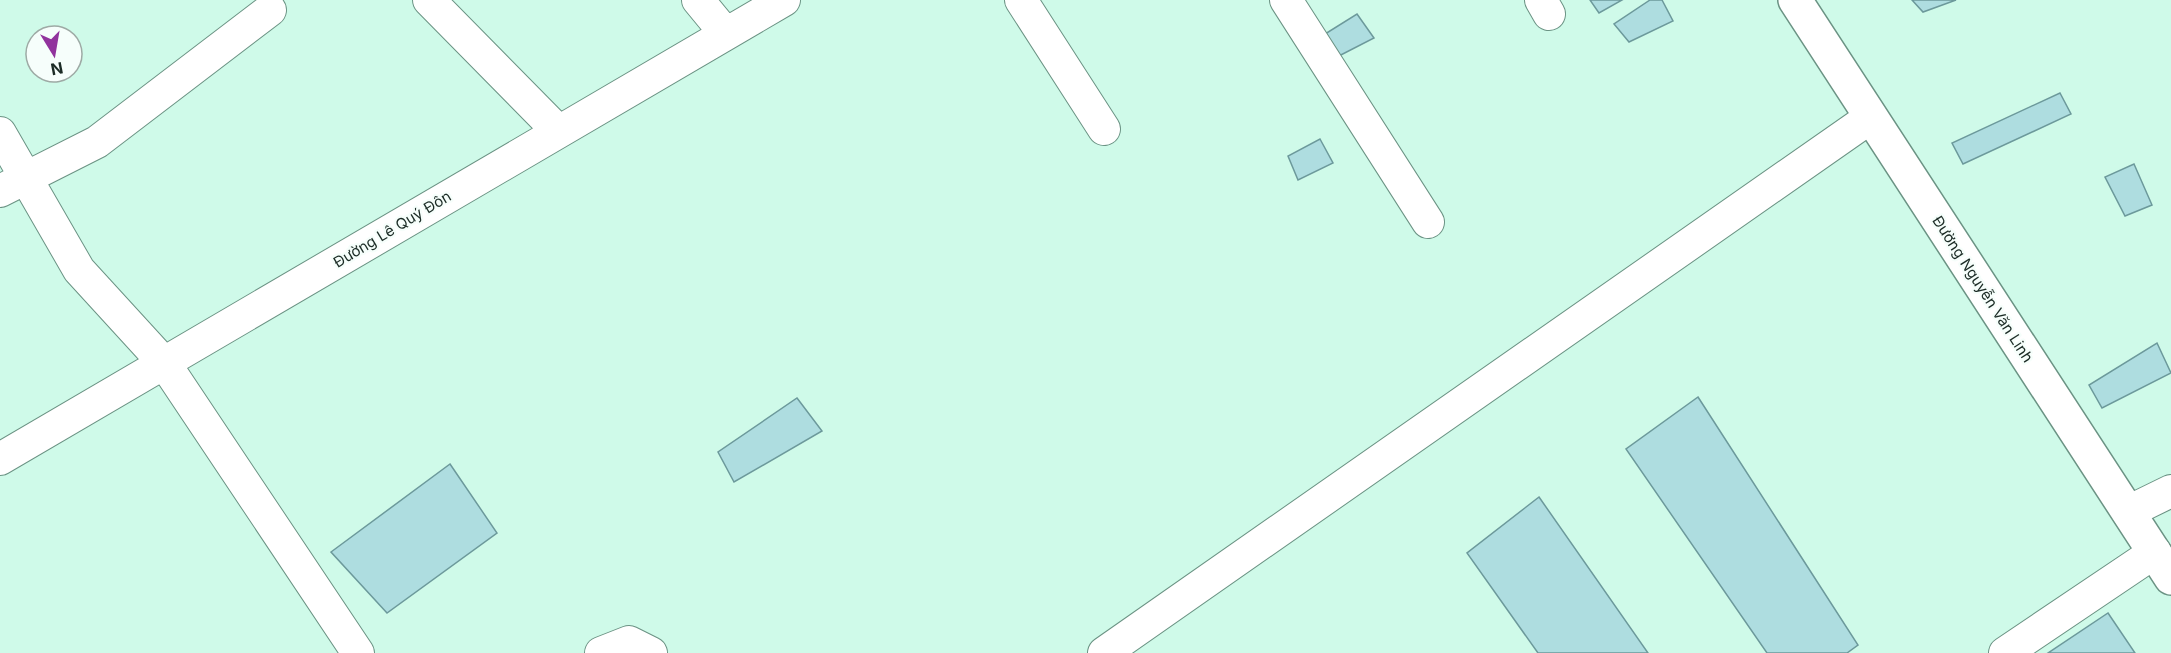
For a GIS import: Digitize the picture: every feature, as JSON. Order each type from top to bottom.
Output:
[{"type":"street","points":[[429,0],[558,131]]},
{"type":"street","points":[[698,0],[726,34]]},
{"type":"street","name":"Đường Lê Quý Đôn","points":[[0,459],[784,0]]},
{"type":"street","points":[[1021,0],[1104,129]]},
{"type":"street","points":[[1286,0],[1428,222]]},
{"type":"street","name":"Đường Nguyễn Văn Linh","points":[[1795,0],[2163,565]]},
{"type":"street","points":[[13,185],[97,142],[270,10]]},
{"type":"street","points":[[1104,653],[1871,117]]},
{"type":"street","points":[[0,133],[13,185],[79,270],[165,364],[358,653]]},
{"type":"street","points":[[2128,512],[2171,491]]},
{"type":"street","points":[[2005,653],[2163,565]]},
{"type":"street","points":[[601,653],[629,642],[651,653]]},
{"type":"building","points":[[1590,0],[1622,0],[1599,13]]},
{"type":"building","points":[[1650,0],[1662,0],[1673,21],[1629,42],[1614,24]]},
{"type":"building","points":[[1912,0],[1956,0],[1923,12]]},
{"type":"building","points":[[1357,14],[1374,38],[1333,59],[1317,39]]},
{"type":"building","points":[[2060,93],[2071,114],[1963,164],[1952,143]]},
{"type":"building","points":[[1320,139],[1333,163],[1298,180],[1288,156]]},
{"type":"building","points":[[2134,164],[2152,205],[2125,216],[2105,177]]},
{"type":"building","points":[[2157,343],[2171,373],[2102,408],[2089,385]]},
{"type":"building","points":[[1698,397],[1858,645],[1847,653],[1767,653],[1626,449]]},
{"type":"building","points":[[797,398],[822,431],[734,482],[718,452]]},
{"type":"building","points":[[450,464],[497,533],[387,613],[331,552]]},
{"type":"building","points":[[1539,497],[1648,653],[1538,653],[1467,553]]},
{"type":"building","points":[[2108,613],[2135,653],[2048,653]]}]
